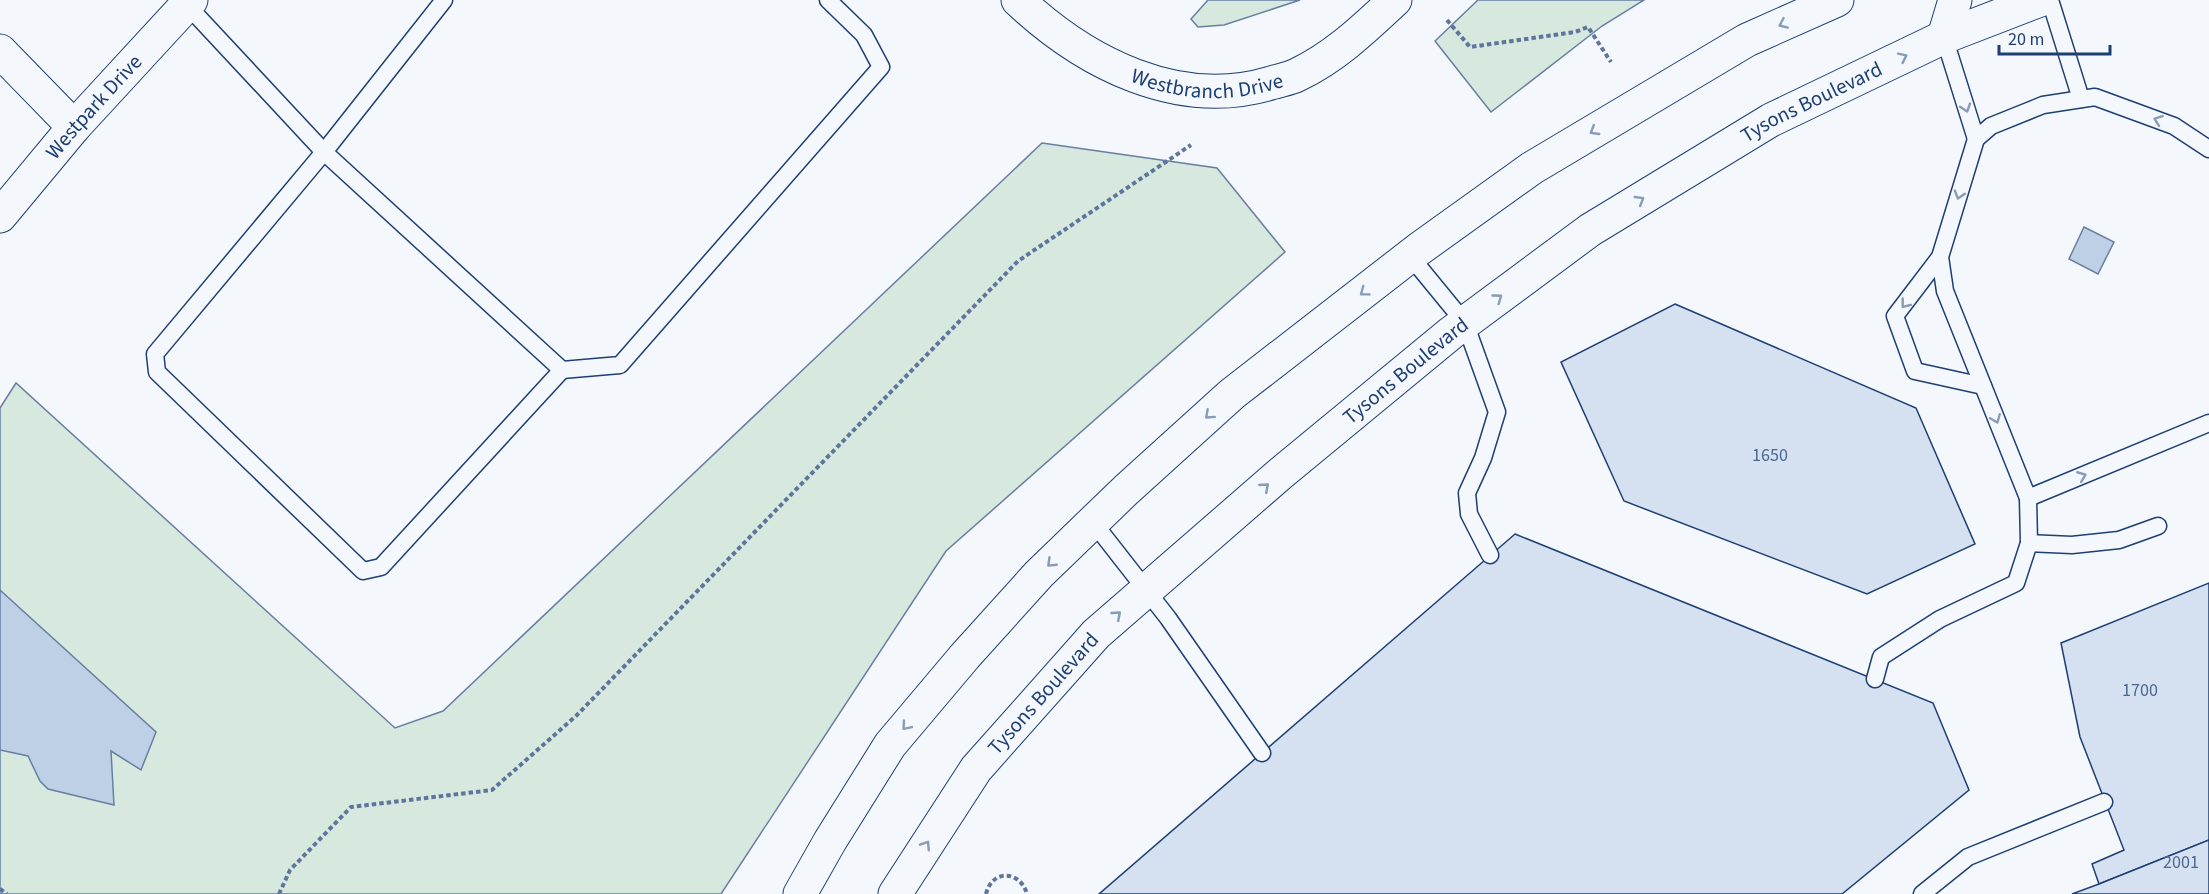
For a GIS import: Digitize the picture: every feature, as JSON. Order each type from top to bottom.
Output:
[{"type":"street","name":"Westbranch Drive","points":[[1018,0],[1071,44],[1124,72],[1165,86],[1209,92],[1251,89],[1296,76],[1332,55],[1395,0]]},
{"type":"street","points":[[800,894],[890,745],[965,656],[1039,574],[1232,394],[1410,256],[1532,168],[1747,40],[1837,0]]},
{"type":"street","points":[[1944,37],[1955,0]]},
{"type":"street","name":"Tysons Boulevard","points":[[895,894],[976,769],[1096,634],[1280,474],[1465,323],[1590,230],[1771,120],[1944,37],[2040,0]]},
{"type":"street","name":"Westpark Drive","points":[[0,216],[74,127],[189,3]]},
{"type":"street","points":[[0,51],[74,127]]},
{"type":"lane","points":[[444,0],[324,152],[155,354],[157,372],[363,571],[381,567],[562,370],[620,365],[881,67],[864,35],[828,0]]},
{"type":"lane","points":[[2050,0],[2080,99]]},
{"type":"lane","points":[[189,3],[324,152],[562,370]]},
{"type":"lane","points":[[1944,37],[1976,139]]},
{"type":"lane","points":[[1983,386],[1915,371],[1895,316],[1940,258],[1976,139],[1990,126],[2017,114],[2043,105],[2095,97],[2174,126],[2209,149]]},
{"type":"lane","points":[[1410,256],[1465,323],[1497,412],[1483,458],[1467,493],[1469,514],[1490,555]]},
{"type":"lane","points":[[1875,679],[1881,657],[1940,619],[2016,583],[2029,543],[2028,498],[1945,291],[1940,258]]},
{"type":"lane","points":[[2028,498],[2209,423]]},
{"type":"lane","points":[[1093,522],[1146,590],[1262,753]]},
{"type":"lane","points":[[2029,543],[2072,545],[2119,540],[2158,526]]},
{"type":"lane","points":[[1922,894],[1968,857],[2104,802]]},
{"type":"path","points":[[1447,20],[1470,47],[1575,32],[1588,27],[1611,62]]},
{"type":"path","points":[[279,894],[290,870],[351,807],[492,790],[576,716],[1018,261],[1191,145]]},
{"type":"path","points":[[986,894],[992,881],[1002,876],[1013,876],[1023,883],[1027,894]]},
{"type":"path","points":[[0,889],[7,894]]},
{"type":"shaded area","points":[[1208,0],[1300,0],[1224,25],[1198,27],[1191,19]]},
{"type":"shaded area","points":[[1478,0],[1644,0],[1602,26],[1491,112],[1435,41]]},
{"type":"shaded area","points":[[1042,143],[1217,168],[1285,252],[946,551],[721,894],[0,894],[0,408],[16,383],[395,728],[443,711]]},
{"type":"water","points":[[2084,227],[2114,242],[2098,274],[2069,259]]},
{"type":"water","points":[[0,590],[156,732],[141,770],[111,751],[114,805],[48,789],[40,781],[28,756],[0,750]]},
{"type":"building","points":[[1675,304],[1916,408],[1975,544],[1867,594],[1624,501],[1561,362]]},
{"type":"building","points":[[1515,534],[1933,703],[1969,790],[1842,894],[1099,894]]},
{"type":"building","points":[[2209,583],[2209,840],[2099,884],[2092,864],[2124,850],[2080,737],[2061,643]]},
{"type":"building","points":[[2209,840],[2209,894],[2072,894],[2099,884]]}]
